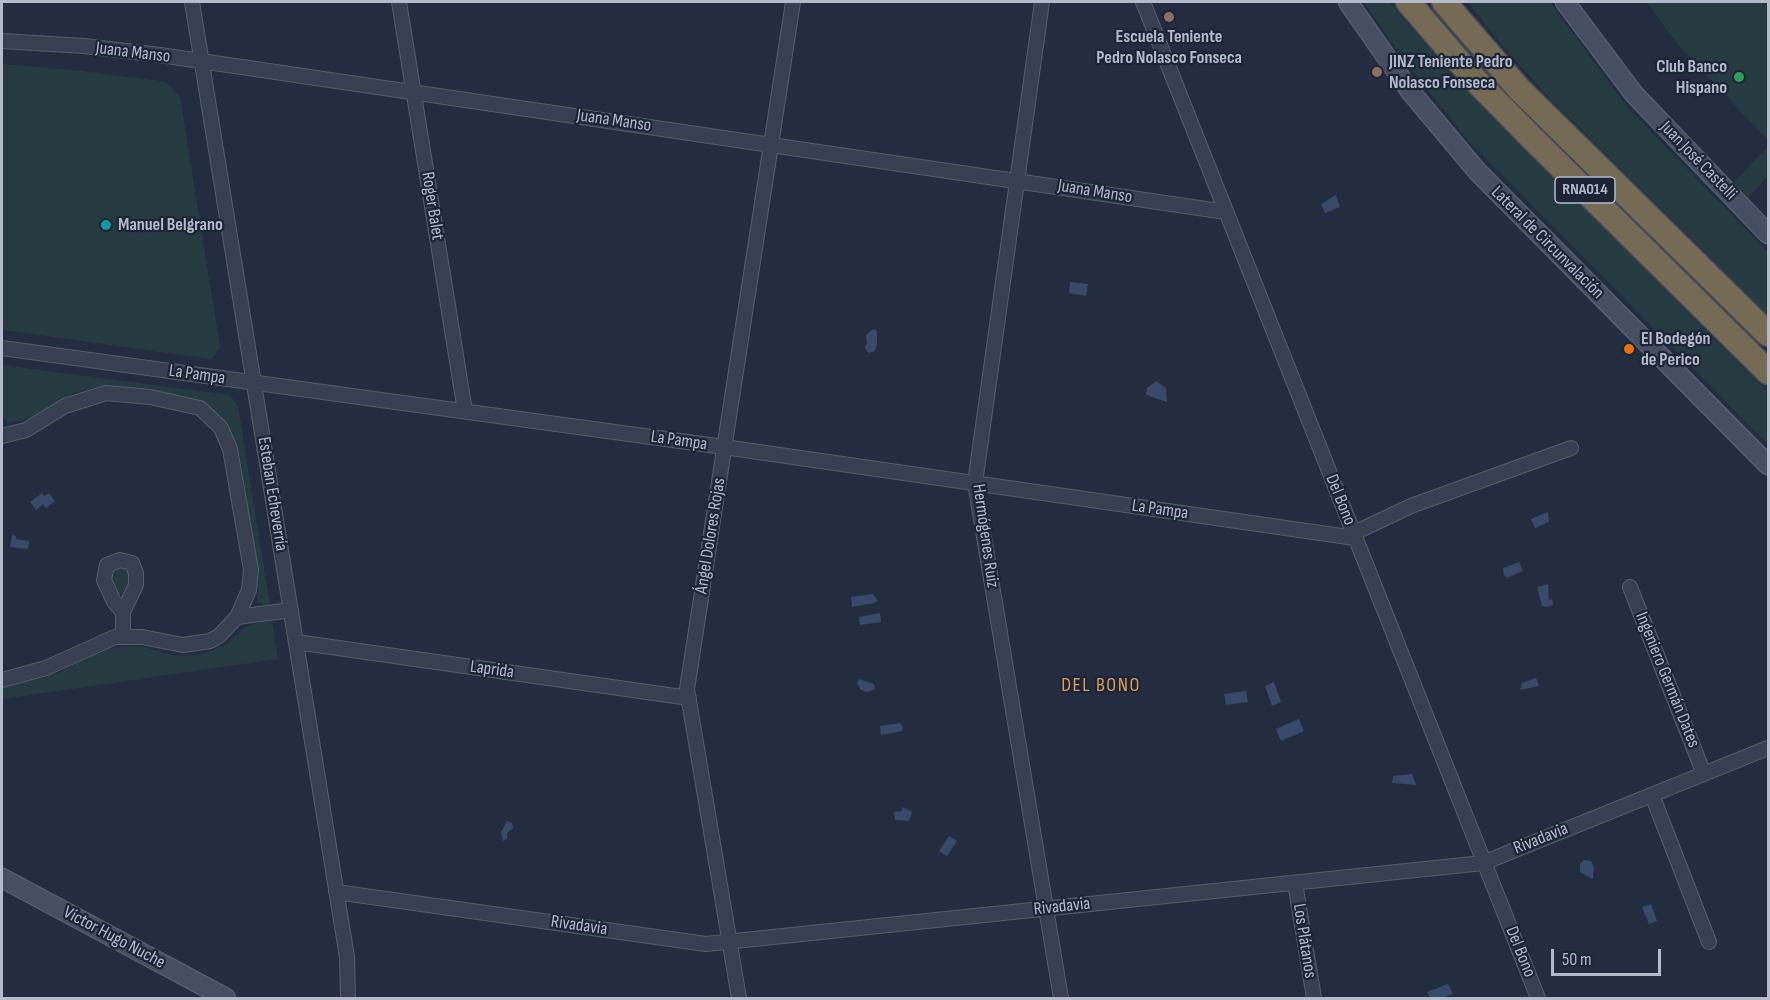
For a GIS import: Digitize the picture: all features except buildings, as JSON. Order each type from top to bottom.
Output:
[{"type":"highway","name":"RNA014","points":[[1408,2],[1477,82],[1768,372]]},
{"type":"highway","name":"RNA014","points":[[1450,7],[1525,95],[1768,334]]},
{"type":"street","name":"Esteban Echeverría","points":[[192,2],[351,995]]},
{"type":"street","name":"Roger Balet","points":[[399,2],[465,411]]},
{"type":"street","name":"Ángel Dolores Rojas","points":[[739,999],[687,689],[793,2]]},
{"type":"street","name":"Hermógenes Ruiz","points":[[1042,2],[975,483],[1061,999]]},
{"type":"street","name":"Del Bono","points":[[1143,2],[1538,999]]},
{"type":"street","name":"Lateral de Circunvalación","points":[[1348,2],[1410,91],[1478,171],[1768,465]]},
{"type":"street","name":"Juan José Castelli","points":[[1564,2],[1635,94],[1768,234]]},
{"type":"street","name":"Juana Manso","points":[[2,41],[84,46],[201,62],[1226,212]]},
{"type":"street","name":"La Pampa","points":[[2,348],[1354,535]]},
{"type":"street","points":[[2,436],[26,430],[65,406],[106,393],[176,402],[207,413],[221,428],[230,449],[249,553],[249,590],[237,617],[219,636],[193,645],[123,636],[105,640],[46,668],[2,680]]},
{"type":"street","points":[[1354,535],[1411,506],[1571,448]]},
{"type":"street","name":"Ingeniero Germán Dates","points":[[1630,587],[1704,774]]},
{"type":"street","points":[[237,617],[291,610]]},
{"type":"street","points":[[123,612],[123,636]]},
{"type":"street","name":"Laprida","points":[[296,642],[689,699]]},
{"type":"street","name":"Rivadavia","points":[[336,892],[706,944],[1484,862],[1768,748]]},
{"type":"street","points":[[1652,795],[1709,942]]},
{"type":"street","name":"Víctor Hugo Nuche","points":[[2,878],[226,999]]},
{"type":"street","name":"Los Plátanos","points":[[1294,883],[1314,999]]},
{"type":"green space","points":[[1364,2],[1389,2],[1472,97],[1768,392],[1768,444],[1468,140],[1406,63]]},
{"type":"green space","points":[[1468,2],[1550,2],[1628,108],[1768,252],[1768,315],[1551,100],[1500,43]]},
{"type":"green space","name":"Club Banco Hispano","points":[[1647,2],[1768,2],[1768,140],[1677,44]]},
{"type":"green space","points":[[2,64],[83,71],[166,82],[180,97],[220,347],[212,359],[2,330]]},
{"type":"green space","points":[[1768,146],[1768,176],[1748,197],[1734,182]]},
{"type":"green space","points":[[2,365],[230,395],[238,406],[270,606],[257,603],[259,575],[239,452],[230,430],[217,414],[201,403],[182,396],[104,386],[73,393],[32,419],[7,423],[2,416]]},
{"type":"green space","points":[[121,565],[130,572],[130,583],[121,594],[117,594],[111,580],[113,570]]},
{"type":"green space","points":[[272,619],[278,659],[2,699],[2,688],[55,674],[108,648],[140,646],[175,656],[200,655],[227,644],[245,627]]},
{"type":"water","points":[[1336,195],[1340,207],[1325,213],[1321,204]]},
{"type":"water","points":[[1070,282],[1088,284],[1086,296],[1069,293]]},
{"type":"water","points":[[873,329],[877,331],[877,344],[875,351],[868,353],[865,347],[866,335]]},
{"type":"water","points":[[1156,381],[1166,388],[1167,402],[1146,395],[1147,388]]},
{"type":"water","points":[[42,493],[44,496],[49,493],[55,501],[46,508],[43,504],[36,510],[30,502]]},
{"type":"water","points":[[1548,512],[1549,522],[1535,528],[1531,519]]},
{"type":"water","points":[[12,535],[16,536],[16,539],[29,541],[28,549],[10,547]]},
{"type":"water","points":[[1519,562],[1523,571],[1507,578],[1503,568]]},
{"type":"water","points":[[1548,584],[1549,600],[1552,599],[1553,605],[1547,607],[1542,606],[1537,587]]},
{"type":"water","points":[[873,594],[878,601],[852,607],[851,597]]},
{"type":"water","points":[[880,613],[881,622],[860,625],[859,617]]},
{"type":"water","points":[[1536,678],[1539,686],[1520,690],[1522,683]]},
{"type":"water","points":[[859,679],[874,684],[875,689],[868,692],[861,690],[857,683]]},
{"type":"water","points":[[1274,682],[1281,702],[1272,706],[1265,686]]},
{"type":"water","points":[[1246,691],[1248,702],[1226,705],[1224,694]]},
{"type":"water","points":[[1299,719],[1304,731],[1281,741],[1276,729]]},
{"type":"water","points":[[900,723],[903,726],[902,731],[881,735],[880,726]]},
{"type":"water","points":[[1412,774],[1416,785],[1392,783],[1393,776]]},
{"type":"water","points":[[902,807],[912,812],[909,821],[895,820],[894,812],[902,811]]},
{"type":"water","points":[[507,821],[512,823],[513,828],[507,833],[507,839],[503,841],[501,832]]},
{"type":"water","points":[[949,836],[957,841],[947,856],[939,851]]},
{"type":"water","points":[[1584,860],[1591,861],[1594,867],[1593,879],[1580,872],[1580,864]]},
{"type":"water","points":[[1651,904],[1657,921],[1649,924],[1642,907]]},
{"type":"water","points":[[1448,984],[1453,994],[1441,998],[1430,998],[1427,992]]},
{"type":"place","name":"Escuela Teniente Pedro Nolasco Fonseca","points":[[1169,17]]},
{"type":"place","name":"JINZ Teniente Pedro Nolasco Fonseca","points":[[1377,72]]},
{"type":"place","name":"Club Banco Hispano","points":[[1739,77]]},
{"type":"place","name":"Manuel Belgrano","points":[[106,225]]},
{"type":"place","name":"El Bodegón de Perico","points":[[1629,349]]},
{"type":"district","name":"DEL BONO","points":[[1101,686]]}]
